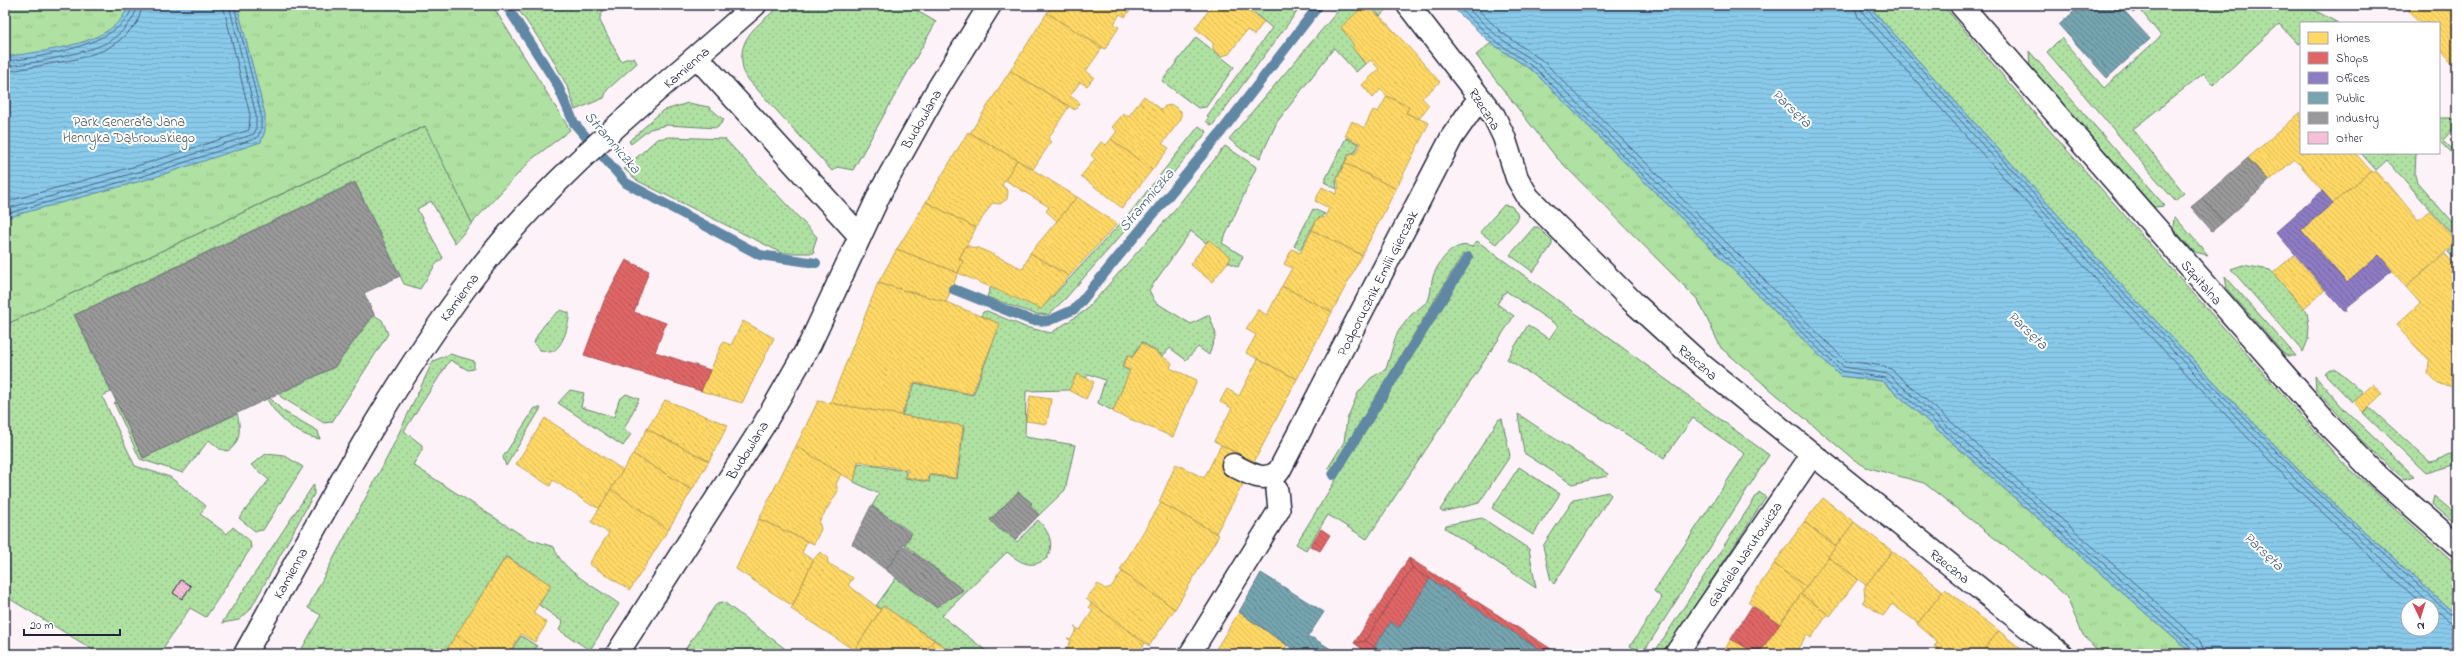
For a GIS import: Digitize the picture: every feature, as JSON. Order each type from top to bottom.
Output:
[{"type":"street","name":"Kamienna","points":[[245,654],[365,439],[415,360],[475,274],[505,239],[566,176],[617,127],[755,5]]},
{"type":"street","name":"Budowlana","points":[[616,654],[763,426],[810,344],[882,189],[936,92],[990,5]]},
{"type":"street","name":"Rzeczna","points":[[1408,5],[1482,100],[1498,123],[1517,178],[1536,206],[1674,341],[1812,455],[2061,654]]},
{"type":"street","name":"Szpitalna","points":[[1961,5],[2344,442],[2378,476],[2457,545]]},
{"type":"street","points":[[697,57],[860,236]]},
{"type":"street","name":"Podporucznik Emilii Gierczak","points":[[1278,480],[1452,137],[1473,107],[1482,100]]},
{"type":"street","name":"Gabriela Narutowicza","points":[[1676,654],[1812,455]]},
{"type":"street","points":[[1190,654],[1279,510],[1278,480],[1257,477],[1233,465]]},
{"type":"green space","name":"Park Generała Jana Henryka Dąbrowskiego","points":[[5,5],[492,5],[570,130],[532,159],[472,223],[425,126],[5,325]]},
{"type":"green space","points":[[515,5],[537,5],[542,12],[561,5],[607,5],[600,17],[600,21],[621,61],[628,58],[634,58],[637,63],[607,90],[604,98],[575,110],[569,90],[551,56]]},
{"type":"green space","points":[[781,5],[907,5],[936,22],[853,170],[837,167],[832,171],[745,76],[742,63],[742,52],[749,35],[755,27]]},
{"type":"green space","points":[[1245,5],[1302,5],[1212,126],[1206,121],[1209,117],[1207,116],[1272,28]]},
{"type":"green space","points":[[1343,5],[1365,5],[1341,27],[1354,45],[1352,47],[1365,64],[1356,72],[1334,48],[1277,122],[1260,158],[1244,151],[1229,139]]},
{"type":"green space","points":[[1369,5],[1392,5],[1380,16]]},
{"type":"green space","points":[[1868,5],[1943,5],[2036,115],[2342,462],[2457,565],[2457,616],[2440,600],[2440,597],[2436,597],[2308,480],[2114,277]]},
{"type":"green space","points":[[2126,5],[2291,5],[2314,10],[2336,22],[2300,22],[2300,43],[2298,44],[2279,24],[2213,85],[2204,73],[2133,129],[2184,193],[2175,201],[2047,52],[2061,38],[2104,88],[2161,36],[2139,8],[2133,13]]},
{"type":"green space","points":[[1196,37],[1234,67],[1206,107],[1198,108],[1162,81]]},
{"type":"green space","points":[[1491,43],[1533,71],[1840,376],[1882,381],[2192,654],[2101,654],[2083,635],[2066,596],[2048,580],[1924,483],[1866,467],[1853,459],[1721,348],[1698,300],[1556,157],[1476,55]]},
{"type":"green space","points":[[2029,51],[2165,206],[2154,207],[2030,66]]},
{"type":"green space","points":[[688,103],[709,107],[724,120],[717,128],[667,125],[650,129],[631,144],[629,141],[662,111]]},
{"type":"green space","points":[[2440,118],[2451,118],[2455,120],[2455,127],[2443,140],[2457,154],[2457,158],[2440,141]]},
{"type":"green space","points":[[426,126],[472,223],[455,243],[431,201],[417,209],[443,258],[436,264],[420,289],[404,284],[355,182],[74,315],[111,392],[102,396],[135,466],[170,477],[206,506],[200,514],[227,534],[233,527],[250,541],[251,548],[206,617],[190,608],[159,654],[100,654],[5,596],[5,325]]},
{"type":"green space","points":[[1199,126],[1207,132],[1137,217],[1065,299],[1048,315],[1035,314],[987,297],[991,286],[1041,309],[1129,214]]},
{"type":"green space","points":[[669,137],[725,139],[817,237],[813,249],[814,253],[782,253],[638,181],[624,169],[657,139]]},
{"type":"green space","points":[[1346,138],[1359,144],[1355,152],[1349,154],[1336,179],[1337,189],[1324,182]]},
{"type":"green space","points":[[1225,146],[1256,168],[1222,243],[1243,256],[1238,267],[1228,262],[1231,258],[1208,240],[1206,243],[1191,231],[1149,290],[1155,302],[1191,324],[1209,315],[1216,334],[1209,355],[1198,347],[1186,360],[1170,348],[1163,356],[1142,342],[1132,357],[1128,355],[1122,367],[1130,371],[1113,411],[1098,403],[1105,380],[1089,374],[1086,378],[1077,374],[1069,390],[1026,391],[1025,437],[1075,445],[1065,490],[1039,515],[1030,505],[1032,503],[1018,492],[990,520],[1003,533],[1005,531],[1017,542],[1038,520],[1050,538],[1051,547],[1047,558],[1036,564],[1026,564],[1007,552],[942,616],[990,654],[956,654],[883,606],[881,609],[876,606],[896,578],[936,607],[963,590],[905,545],[912,533],[872,506],[879,494],[854,482],[858,463],[906,471],[905,478],[929,482],[930,475],[957,479],[964,426],[902,415],[915,383],[973,395],[1000,324],[981,316],[983,312],[987,311],[1025,327],[1051,333],[1086,310],[1172,213]]},
{"type":"green space","points":[[2362,154],[2416,154],[2415,175],[2417,182],[2457,228],[2457,240],[2387,160],[2376,170]]},
{"type":"green space","points":[[1504,205],[1511,206],[1517,212],[1518,219],[1496,244],[1480,232]]},
{"type":"green space","points":[[1313,209],[1325,214],[1317,219],[1300,250],[1294,246]]},
{"type":"green space","points":[[2174,217],[2208,255],[2194,252],[2173,228]]},
{"type":"green space","points":[[1534,227],[1538,227],[1552,241],[1552,245],[1533,272],[1510,255]]},
{"type":"green space","points":[[1477,241],[1769,455],[1643,653],[1630,646],[1662,598],[1654,591],[1745,454],[1693,418],[1664,458],[1507,359],[1528,325],[1549,339],[1558,326],[1506,291],[1497,304],[1514,316],[1367,539],[1328,515],[1306,550],[1296,544],[1472,260],[1463,254],[1331,470],[1328,468],[1344,442],[1347,419],[1358,393],[1371,378],[1386,369],[1397,333],[1411,315],[1428,301],[1434,274],[1442,260],[1452,250],[1465,245],[1472,247]]},
{"type":"green space","points":[[2457,245],[2457,262],[2448,252]]},
{"type":"green space","points":[[2243,265],[2270,270],[2307,312],[2309,326],[2308,340],[2303,352],[2231,269]]},
{"type":"green space","points":[[2225,276],[2296,356],[2288,356],[2284,354],[2227,289]]},
{"type":"green space","points":[[561,310],[569,313],[569,318],[567,330],[561,342],[554,351],[549,352],[540,350],[534,343],[538,333],[553,316]]},
{"type":"green space","points":[[374,315],[382,320],[388,334],[332,422],[324,423],[281,397],[279,394],[335,367]]},
{"type":"green space","points":[[450,354],[474,361],[474,369],[468,370],[450,360],[404,431],[422,445],[422,450],[413,465],[526,538],[554,547],[558,556],[572,572],[619,604],[590,650],[559,630],[563,622],[539,605],[551,585],[506,556],[444,654],[299,654],[321,615],[308,608],[312,599],[389,454],[433,361]]},
{"type":"green space","points":[[2330,369],[2335,369],[2363,392],[2352,402],[2324,373]]},
{"type":"green space","points":[[2315,376],[2344,409],[2414,476],[2404,479],[2363,442],[2316,390]]},
{"type":"green space","points":[[570,390],[584,393],[581,407],[614,417],[619,400],[626,394],[639,399],[624,429],[631,434],[623,446],[558,403]]},
{"type":"green space","points":[[270,398],[283,411],[318,431],[320,439],[304,434],[289,425],[271,406],[267,399]]},
{"type":"green space","points":[[116,402],[143,458],[237,414],[239,435],[232,448],[227,451],[220,449],[209,440],[183,473],[140,459],[114,403]]},
{"type":"green space","points":[[2369,407],[2430,462],[2452,454],[2453,465],[2426,473],[2363,413]]},
{"type":"green space","points":[[535,408],[541,408],[506,466],[503,457]]},
{"type":"green space","points":[[1518,414],[1608,474],[1607,476],[1572,484],[1524,453]]},
{"type":"green space","points":[[1499,419],[1502,419],[1510,456],[1479,503],[1442,512],[1440,510]]},
{"type":"green space","points":[[266,454],[285,456],[303,467],[263,530],[255,531],[239,518],[269,480],[251,465]]},
{"type":"green space","points":[[1519,467],[1560,494],[1533,535],[1492,508]]},
{"type":"green space","points":[[314,484],[314,494],[250,610],[239,620],[222,623]]},
{"type":"green space","points":[[1608,492],[1611,495],[1554,584],[1551,581],[1543,546],[1574,499]]},
{"type":"green space","points":[[1759,492],[1766,497],[1668,647],[1654,653]]},
{"type":"green space","points":[[2434,496],[2457,515],[2457,525],[2432,504]]},
{"type":"green space","points":[[1482,518],[1529,549],[1536,588],[1445,528],[1446,525]]},
{"type":"green space","points":[[723,602],[792,654],[682,654],[717,603]]},
{"type":"green space","points":[[521,636],[537,646],[532,654],[509,654]]},
{"type":"water","points":[[128,5],[237,5],[265,114],[265,131],[261,142],[152,178],[5,218],[5,57],[56,49],[94,38],[109,30],[121,19]]},
{"type":"water","name":"Parsęta","points":[[1450,5],[1868,5],[2114,277],[2308,480],[2436,597],[2400,597],[2400,637],[2440,637],[2440,600],[2457,616],[2457,654],[2192,654],[1882,381],[1840,376],[1533,71],[1491,43]]},
{"type":"building: Homes","points":[[1052,5],[1134,5],[1125,17],[1120,14],[1114,24],[1119,27],[1105,49],[1047,13]]},
{"type":"building: Homes","points":[[1213,5],[1241,5],[1264,22],[1254,35],[1247,30],[1229,54],[1222,56],[1213,49],[1213,43],[1195,28]]},
{"type":"building: Homes","points":[[1365,5],[1384,20],[1440,82],[1422,98],[1429,105],[1419,119],[1406,113],[1409,107],[1387,96],[1381,89],[1373,98],[1362,85],[1379,69],[1371,60],[1366,64],[1352,47],[1354,45],[1341,27]]},
{"type":"building: Homes","points":[[2404,5],[2457,5],[2457,62],[2454,65],[2440,48],[2440,22],[2418,22]]},
{"type":"building: Homes","points":[[1047,13],[1102,48],[1086,71],[1094,77],[1087,86],[1080,82],[1070,96],[1080,103],[1075,110],[1010,71]]},
{"type":"building: Homes","points":[[1010,71],[1069,106],[1048,139],[1051,142],[1033,169],[970,133]]},
{"type":"building: Homes","points":[[1144,96],[1162,110],[1165,106],[1172,105],[1181,111],[1181,119],[1162,144],[1169,148],[1152,170],[1111,139],[1117,131],[1112,127],[1124,113],[1128,117]]},
{"type":"building: Homes","points":[[1387,96],[1409,107],[1406,113],[1429,123],[1396,189],[1345,163],[1349,155],[1356,153],[1361,144],[1345,136],[1352,121],[1364,128],[1373,110],[1378,112]]},
{"type":"building: Homes","points":[[2300,113],[2300,154],[2356,154],[2371,171],[2333,203],[2295,159],[2269,181],[2248,158]]},
{"type":"building: Homes","points":[[968,132],[1017,160],[1002,185],[1008,191],[1007,199],[1000,204],[992,203],[976,228],[926,202]]},
{"type":"building: Homes","points":[[1111,139],[1152,170],[1122,208],[1081,176],[1095,159],[1091,155],[1101,142],[1106,145]]},
{"type":"building: Homes","points":[[1017,160],[1077,197],[1057,221],[1046,211],[1049,207],[1005,180]]},
{"type":"building: Homes","points":[[1345,163],[1396,189],[1362,255],[1312,230],[1317,219],[1325,217],[1329,208],[1315,201],[1322,187],[1336,194],[1339,187],[1337,179]]},
{"type":"building: Homes","points":[[2371,171],[2372,173],[2375,171],[2386,183],[2387,182],[2418,220],[2430,211],[2457,242],[2406,287],[2379,255],[2347,283],[2301,230]]},
{"type":"building: Homes","points":[[1077,197],[1117,224],[1069,276],[1030,253]]},
{"type":"building: Homes","points":[[926,202],[976,228],[959,259],[963,261],[958,273],[897,249]]},
{"type":"building: Homes","points":[[1312,230],[1362,255],[1332,312],[1282,286],[1292,268],[1284,264],[1292,249],[1300,253]]},
{"type":"building: Homes","points":[[1209,240],[1231,258],[1212,282],[1190,264]]},
{"type":"building: Homes","points":[[966,245],[976,249],[977,247],[1023,269],[1030,253],[1069,276],[1041,309],[958,273],[963,261],[959,259]]},
{"type":"building: Homes","points":[[897,249],[958,273],[946,302],[878,283]]},
{"type":"building: Homes","points":[[2445,254],[2457,267],[2457,394],[2450,386],[2438,384],[2428,374],[2429,361],[2396,325],[2420,303],[2406,287]]},
{"type":"building: Homes","points":[[2294,255],[2325,290],[2304,308],[2273,273]]},
{"type":"building: Homes","points":[[878,283],[946,302],[1000,324],[972,394],[914,382],[901,415],[830,403]]},
{"type":"building: Homes","points":[[1282,286],[1332,312],[1297,379],[1246,353],[1256,335],[1246,329],[1257,312],[1257,309],[1267,315]]},
{"type":"building: Homes","points":[[743,321],[774,338],[742,403],[701,391],[723,342],[731,345]]},
{"type":"building: Homes","points":[[1142,343],[1172,363],[1170,368],[1197,380],[1173,437],[1113,412],[1130,370],[1123,367],[1128,356],[1132,358]]},
{"type":"building: Homes","points":[[1258,359],[1297,379],[1254,462],[1214,441],[1232,408],[1220,402],[1224,394],[1227,389],[1239,396]]},
{"type":"building: Homes","points":[[1077,374],[1094,382],[1086,399],[1069,390]]},
{"type":"building: Homes","points":[[2373,384],[2382,394],[2363,412],[2354,402]]},
{"type":"building: Homes","points":[[1030,396],[1051,399],[1047,424],[1026,421]]},
{"type":"building: Homes","points":[[665,400],[728,425],[709,461],[647,429]]},
{"type":"building: Homes","points":[[818,401],[963,426],[956,478],[929,474],[928,481],[906,477],[908,470],[858,461],[854,481],[841,474],[796,446]]},
{"type":"building: Homes","points":[[545,418],[623,470],[599,508],[591,505],[553,480],[550,486],[516,464]]},
{"type":"building: Homes","points":[[647,429],[709,461],[692,490],[633,454]]},
{"type":"building: Homes","points":[[1221,445],[1239,454],[1228,476],[1243,484],[1216,533],[1159,502],[1176,464],[1204,478]]},
{"type":"building: Homes","points":[[796,446],[841,474],[836,484],[838,491],[819,522],[821,529],[814,544],[759,519]]},
{"type":"building: Homes","points":[[633,454],[692,490],[668,530],[611,489]]},
{"type":"building: Homes","points":[[611,489],[668,530],[630,590],[589,564],[609,533],[591,522]]},
{"type":"building: Homes","points":[[1823,498],[1854,522],[1836,546],[1804,522]]},
{"type":"building: Homes","points":[[1161,503],[1219,535],[1175,609],[1120,570]]},
{"type":"building: Homes","points":[[759,519],[807,541],[802,553],[813,560],[793,606],[736,569]]},
{"type":"building: Homes","points":[[1804,522],[1836,546],[1806,587],[1774,564]]},
{"type":"building: Homes","points":[[1854,522],[1892,551],[1866,585],[1828,557]]},
{"type":"building: Homes","points":[[1892,551],[1943,591],[1918,623],[1892,604],[1883,616],[1863,602],[1865,598],[1864,588]]},
{"type":"building: Homes","points":[[820,552],[827,557],[828,563],[853,578],[848,585],[881,610],[854,650],[791,609],[813,560]]},
{"type":"building: Homes","points":[[506,557],[551,585],[533,613],[547,623],[535,642],[521,634],[508,654],[486,654],[456,635]]},
{"type":"building: Homes","points":[[1828,557],[1858,579],[1830,616],[1801,594]]},
{"type":"building: Homes","points":[[1774,564],[1806,587],[1780,624],[1748,602]]},
{"type":"building: Homes","points":[[1122,572],[1175,609],[1149,646],[1086,599],[1098,584],[1105,589],[1111,587]]},
{"type":"building: Homes","points":[[1945,589],[1999,631],[1980,654],[1953,654],[1950,652],[1944,654],[1934,646],[1938,642],[1917,624]]},
{"type":"building: Homes","points":[[1801,594],[1828,614],[1811,638],[1807,635],[1794,654],[1758,654]]},
{"type":"building: Homes","points":[[1091,603],[1145,643],[1138,654],[1063,654],[1071,641],[1067,638],[1071,639],[1077,629],[1074,627],[1080,630],[1093,610],[1089,607]]},
{"type":"building: Homes","points":[[883,606],[934,640],[924,654],[864,654],[856,648]]},
{"type":"building: Homes","points":[[1239,612],[1287,645],[1282,654],[1213,654]]},
{"type":"building: Homes","points":[[1999,631],[2027,654],[1980,654]]},
{"type":"building: Homes","points":[[456,635],[486,654],[444,654]]},
{"type":"building: Homes","points":[[1731,639],[1740,644],[1755,654],[1722,654]]},
{"type":"building: Homes","points":[[934,640],[956,654],[924,654]]},
{"type":"building: Shops","points":[[626,260],[649,271],[634,312],[666,323],[655,352],[710,370],[701,391],[584,355],[604,301]]},
{"type":"building: Shops","points":[[1321,529],[1330,535],[1320,551],[1310,546]]},
{"type":"building: Shops","points":[[1409,558],[1412,568],[1365,641],[1354,643]]},
{"type":"building: Shops","points":[[1409,558],[1559,654],[1547,654],[1412,568]]},
{"type":"building: Shops","points":[[1412,568],[1430,579],[1399,628],[1391,622],[1375,647],[1365,641]]},
{"type":"building: Shops","points":[[1752,606],[1780,624],[1758,654],[1731,639]]},
{"type":"building: Shops","points":[[1365,641],[1385,653],[1369,654],[1354,643]]},
{"type":"building: Offices","points":[[2322,191],[2333,203],[2301,230],[2347,283],[2379,255],[2392,271],[2346,308],[2347,311],[2344,311],[2276,232]]},
{"type":"building: Public","points":[[2081,5],[2119,5],[2150,39],[2107,78],[2059,25]]},
{"type":"building: Public","points":[[1261,573],[1324,612],[1307,638],[1313,638],[1339,654],[1300,654],[1239,612]]},
{"type":"building: Public","points":[[1430,579],[1547,654],[1384,654],[1375,647],[1378,641],[1391,622],[1399,628]]},
{"type":"building: Industry","points":[[2248,158],[2269,181],[2223,222],[2202,198]]},
{"type":"building: Industry","points":[[355,183],[400,276],[364,293],[374,314],[334,367],[143,458],[75,315]]},
{"type":"building: Industry","points":[[2202,198],[2223,222],[2212,231],[2191,207]]},
{"type":"building: Industry","points":[[1018,492],[1032,504],[1030,505],[1039,515],[1015,540],[1005,530],[1003,533],[990,520]]},
{"type":"building: Industry","points":[[871,506],[911,534],[886,570],[852,544]]},
{"type":"building: Industry","points":[[904,546],[963,590],[936,607],[886,570]]},
{"type":"building: Other","points":[[181,580],[191,586],[182,599],[173,593]]},
{"type":"waterway","name":"Stramniczka","points":[[506,5],[557,84],[574,123],[626,183],[760,255],[816,263]]},
{"type":"waterway","name":"Stramniczka","points":[[953,289],[1031,320],[1048,321],[1075,309],[1222,131],[1319,5]]},
{"type":"waterway","points":[[1333,475],[1468,257]]}]
